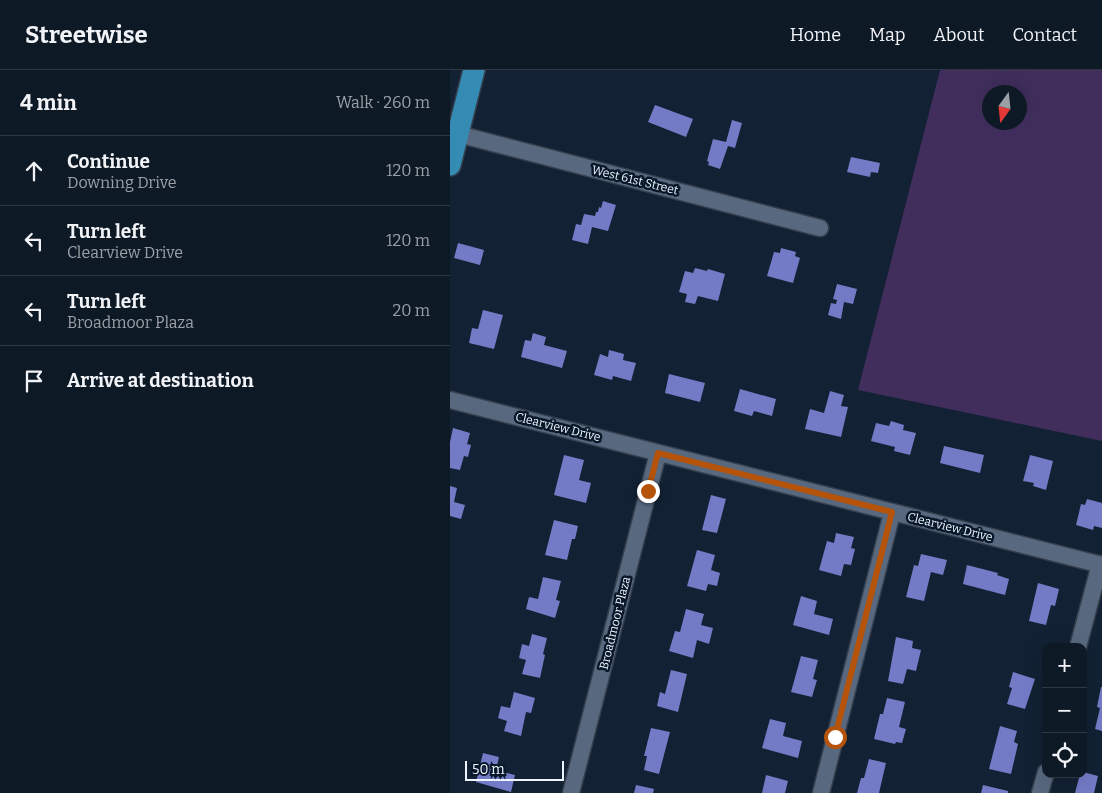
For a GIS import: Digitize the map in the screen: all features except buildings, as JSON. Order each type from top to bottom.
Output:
[{"type":"main road","points":[[450,165],[454,133],[474,70]]},
{"type":"street","name":"West 61st Street","points":[[454,133],[820,228]]},
{"type":"street","name":"Clearview Drive","points":[[450,400],[1101,564]]},
{"type":"street","name":"Broadmoor Plaza","points":[[571,793],[658,453]]},
{"type":"street","points":[[821,793],[892,512]]},
{"type":"street","points":[[1079,643],[1101,564]]},
{"type":"street","points":[[1040,793],[1044,778]]},
{"type":"shaded area","points":[[940,70],[1102,70],[1102,441],[858,390]]},
{"type":"route","points":[[648,491],[658,453],[892,512],[835,737]]}]
